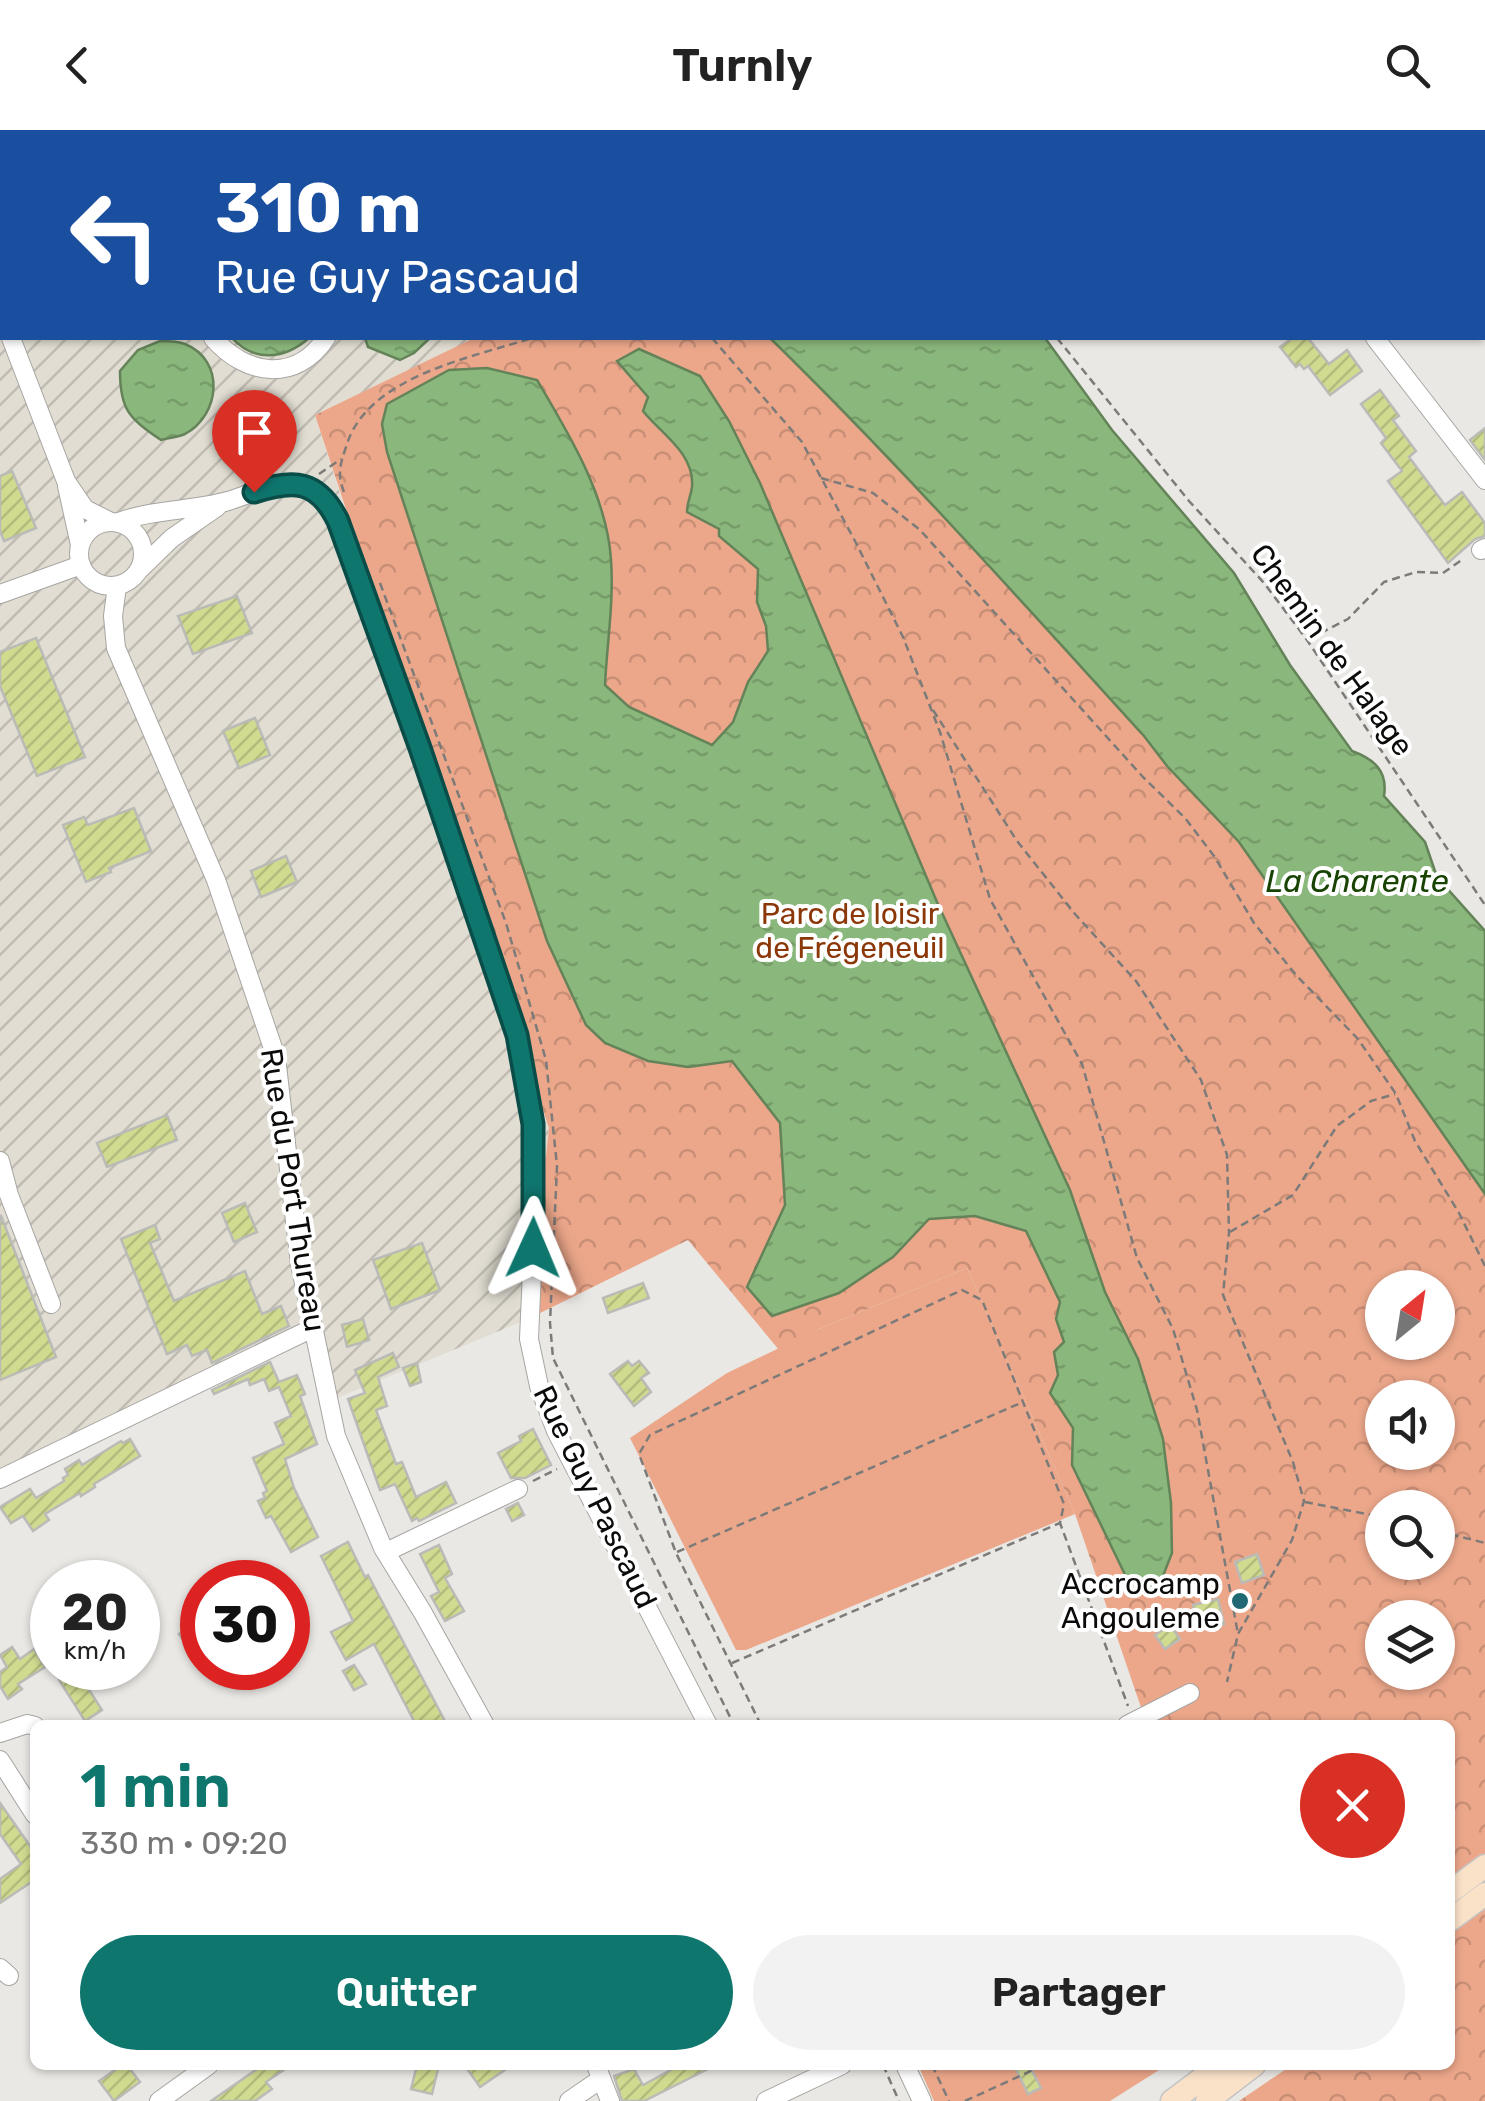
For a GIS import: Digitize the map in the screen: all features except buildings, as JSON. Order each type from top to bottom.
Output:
[{"type":"main road","points":[[1455,1888],[1485,1866]]},
{"type":"main road","points":[[1455,1916],[1485,1894]]},
{"type":"main road","points":[[1172,2101],[1213,2070]]},
{"type":"main road","points":[[1207,2101],[1247,2070]]},
{"type":"street","points":[[12,340],[66,481],[81,565],[99,584],[126,583],[172,538],[226,502]]},
{"type":"street","points":[[216,340],[248,366],[288,370],[317,351],[325,340]]},
{"type":"street","points":[[1377,340],[1485,480]]},
{"type":"street","points":[[66,481],[85,509],[128,526],[140,540],[144,559],[140,569]]},
{"type":"street","points":[[80,545],[92,528],[134,516],[226,502],[276,485],[302,486]]},
{"type":"street","name":"Rue Guy Pascaud","points":[[302,486],[323,496],[338,521],[427,766],[517,1035],[529,1088],[535,1166],[529,1339],[538,1386],[572,1462],[705,1720]]},
{"type":"street","points":[[0,594],[81,565]]},
{"type":"street","name":"Rue du Port Thureau","points":[[117,586],[113,616],[116,648],[216,880],[276,1057],[300,1264],[336,1436],[386,1552],[482,1720]]},
{"type":"street","points":[[0,1161],[51,1304]]},
{"type":"street","points":[[0,1479],[314,1328]]},
{"type":"street","points":[[386,1552],[518,1488]]},
{"type":"street","points":[[1137,1720],[1190,1693]]},
{"type":"street","points":[[0,1733],[30,1725]]},
{"type":"street","points":[[0,1760],[30,1807]]},
{"type":"street","points":[[159,2101],[202,2070]]},
{"type":"street","points":[[766,2101],[831,2070]]},
{"type":"street","points":[[907,2070],[922,2101]]},
{"type":"street","points":[[569,2101],[599,2072],[610,2101]]},
{"type":"path","points":[[302,486],[342,458],[352,426],[402,381],[526,340]]},
{"type":"path","points":[[714,340],[802,442],[903,637],[928,700],[990,899],[1082,1064],[1137,1258],[1173,1329],[1197,1410],[1238,1634]]},
{"type":"path","name":"Chemin de Halage","points":[[1059,340],[1307,640],[1485,904]]},
{"type":"path","points":[[821,478],[873,493],[920,530],[1143,777],[1186,818],[1254,923],[1296,975],[1358,1038],[1396,1094],[1416,1140],[1485,1266]]},
{"type":"path","points":[[1307,640],[1348,619],[1384,582],[1416,572],[1443,573],[1483,549]]},
{"type":"path","points":[[928,700],[1017,840],[1075,914],[1136,981],[1201,1080],[1227,1155],[1229,1233],[1223,1295],[1293,1462],[1304,1502],[1292,1540],[1238,1634],[1227,1682]]},
{"type":"path","points":[[1229,1233],[1292,1195],[1336,1126],[1372,1101],[1396,1094]]},
{"type":"path","points":[[759,1720],[676,1552],[638,1454],[650,1435],[962,1290],[982,1300],[1024,1401],[1064,1504],[1060,1523],[1130,1720]]},
{"type":"path","points":[[676,1552],[1024,1401]]},
{"type":"path","points":[[518,1488],[572,1462]]},
{"type":"path","points":[[1304,1502],[1365,1514]]},
{"type":"path","points":[[731,1664],[1060,1523]]},
{"type":"path","points":[[1455,1536],[1485,1543]]},
{"type":"path","points":[[884,2070],[899,2101]]},
{"type":"path","points":[[934,2070],[950,2101]]},
{"type":"path","points":[[965,2101],[1033,2070]]},
{"type":"shaded area","points":[[0,340],[473,340],[315,415],[362,563],[433,739],[549,1128],[528,1319],[325,1403],[308,1323],[0,1483]]},
{"type":"green space","name":"Parc de loisir de Frégeneuil","points":[[470,340],[772,340],[960,534],[1239,841],[1485,1194],[1485,2101],[1239,2101],[1285,2070],[1455,2070],[1455,1720],[1145,1720],[1075,1514],[967,1268],[819,1329],[779,1350],[688,1240],[528,1319],[549,1128],[315,415]]},
{"type":"green space","points":[[967,1268],[1075,1514],[746,1650],[736,1650],[630,1438],[727,1373],[819,1329]]},
{"type":"green space","points":[[920,2070],[1159,2070],[1110,2101],[934,2101]]},
{"type":"water","points":[[234,340],[306,340],[270,355],[250,352]]},
{"type":"water","points":[[366,340],[428,340],[400,360],[368,347]]},
{"type":"water","name":"La Charente","points":[[772,340],[1046,340],[1112,430],[1234,573],[1290,665],[1352,751],[1378,767],[1384,780],[1384,796],[1425,842],[1437,877],[1485,931],[1485,1194],[1239,842],[866,435]]},
{"type":"water","points":[[160,341],[182,343],[198,352],[207,363],[214,388],[206,414],[197,425],[185,434],[161,440],[128,412],[120,371],[138,350]]},
{"type":"water","points":[[639,349],[700,376],[729,421],[760,483],[937,902],[1070,1190],[1105,1292],[1138,1359],[1163,1439],[1172,1553],[1161,1581],[1143,1593],[1131,1587],[1072,1465],[1073,1428],[1050,1393],[1058,1375],[1054,1352],[1064,1342],[1056,1319],[1060,1302],[1026,1231],[975,1216],[929,1219],[893,1257],[839,1293],[772,1316],[747,1287],[785,1205],[780,1123],[732,1061],[688,1067],[648,1061],[605,1043],[586,1025],[547,941],[387,452],[382,424],[387,404],[449,370],[487,368],[537,380],[584,466],[608,536],[612,591],[605,685],[629,707],[712,745],[733,722],[748,682],[768,651],[766,626],[757,602],[758,569],[719,536],[719,529],[687,512],[692,487],[688,464],[675,444],[643,411],[648,397],[617,361]]},
{"type":"place","name":"Accrocamp Angouleme","points":[[1240,1601]]},
{"type":"route","points":[[254,492],[290,484],[314,489],[330,504],[338,521],[517,1035],[533,1124],[533,1248]]}]
